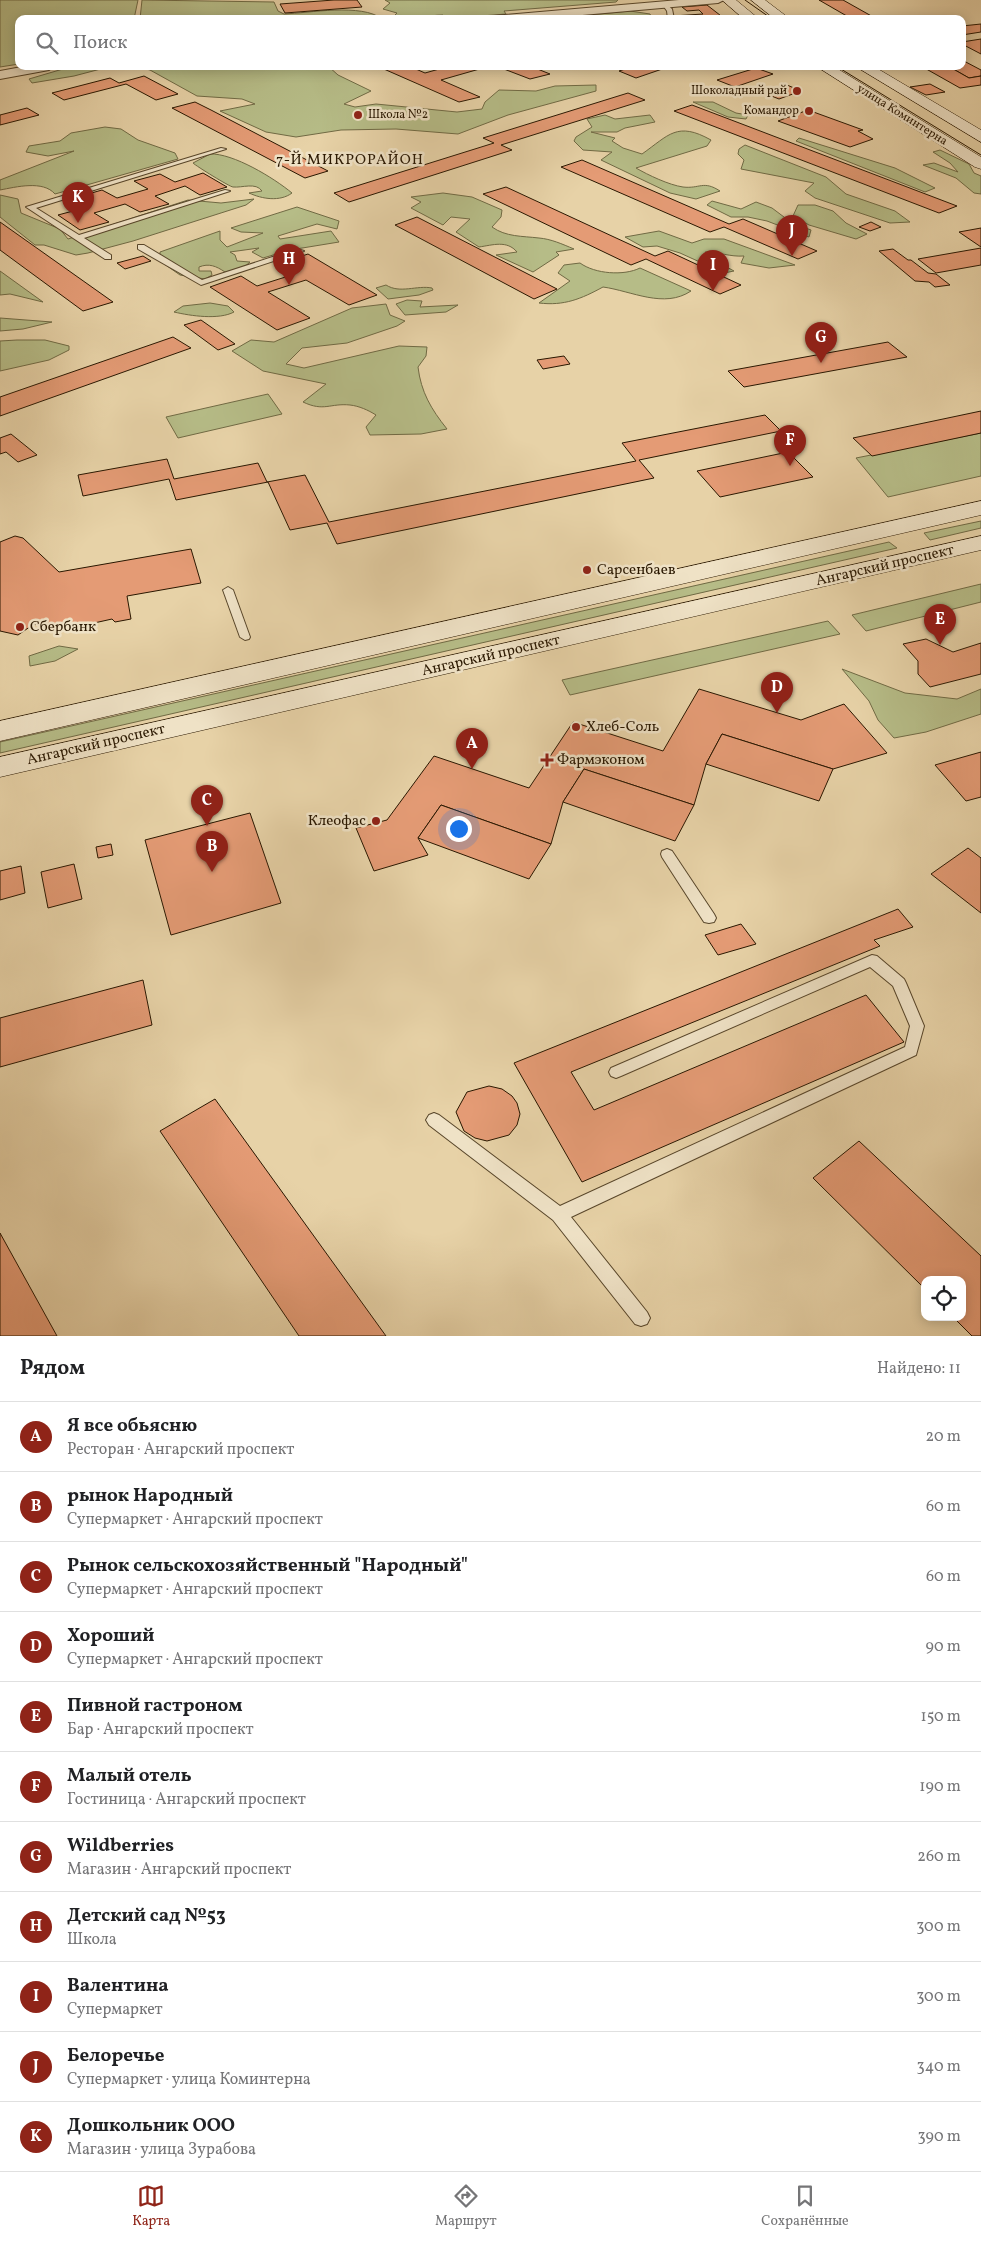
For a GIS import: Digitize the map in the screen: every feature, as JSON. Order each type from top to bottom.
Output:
[{"type":"street","points":[[543,15],[718,0]]},
{"type":"street","points":[[728,0],[748,15]]},
{"type":"street","points":[[757,0],[778,15]]},
{"type":"street","points":[[0,75],[27,70]]},
{"type":"street","name":"улица Коминтерна","points":[[830,70],[981,164]]},
{"type":"street","name":"улица Коминтерна","points":[[869,70],[981,137]]},
{"type":"street","points":[[0,731],[981,508]]},
{"type":"street","points":[[900,526],[930,555]]},
{"type":"street","name":"Ангарский проспект","points":[[0,767],[981,543]]},
{"type":"lane","points":[[664,5],[670,10],[670,15]]},
{"type":"lane","points":[[108,257],[30,207],[223,149]]},
{"type":"lane","points":[[77,238],[227,191]]},
{"type":"lane","points":[[141,247],[201,283],[300,251]]},
{"type":"lane","points":[[228,590],[245,637]]},
{"type":"lane","points":[[667,854],[709,918]]},
{"type":"lane","points":[[558,1215],[912,1051],[917,1026],[899,983],[872,960],[616,1072]]},
{"type":"lane","points":[[434,1120],[558,1215],[640,1318]]},
{"type":"green space","points":[[0,0],[138,0],[135,15],[15,15],[15,65],[0,67]]},
{"type":"green space","points":[[142,0],[274,2],[278,11],[284,14],[349,10],[375,15],[140,15]]},
{"type":"green space","points":[[385,0],[618,0],[616,2],[504,11],[506,14],[494,15],[395,15],[397,13],[383,9],[390,3]]},
{"type":"green space","points":[[630,11],[650,15],[588,15]]},
{"type":"green space","points":[[59,70],[97,70],[32,83],[29,79]]},
{"type":"green space","points":[[150,70],[332,70],[338,75],[371,91],[344,104],[355,107],[376,104],[457,112],[482,109],[485,102],[499,90],[536,91],[555,86],[596,85],[596,91],[508,115],[458,134],[396,129],[341,130],[296,137],[266,132],[220,111],[255,104],[242,99],[197,96]]},
{"type":"green space","points":[[693,102],[713,102],[736,113],[748,115],[746,119],[728,117]]},
{"type":"green space","points":[[605,115],[615,119],[650,115],[655,122],[625,128],[617,132],[591,132],[615,138],[612,141],[623,148],[642,154],[667,136],[681,131],[699,134],[711,140],[707,146],[636,168],[677,186],[705,185],[720,191],[696,199],[670,193],[601,160],[612,152],[583,150],[574,141],[576,137],[592,127],[587,119]]},
{"type":"green space","points":[[105,127],[121,129],[138,140],[175,153],[178,159],[55,194],[44,187],[37,186],[21,186],[0,190],[0,180],[74,151],[48,156],[26,152],[29,146],[60,141],[71,133]]},
{"type":"green space","points":[[799,138],[895,168],[935,188],[925,192],[796,141]]},
{"type":"green space","points":[[745,145],[826,177],[846,194],[895,211],[910,222],[890,223],[815,198],[805,191],[814,183],[741,169],[744,160],[738,154],[739,149]]},
{"type":"green space","points":[[940,150],[969,164],[974,173],[981,176],[981,194],[974,193],[956,178],[923,165],[934,163],[958,172],[950,163],[933,152]]},
{"type":"green space","points":[[210,154],[241,162],[275,180],[292,193],[277,199],[265,198],[249,193],[262,191],[259,188],[249,186],[233,187],[193,163]]},
{"type":"green space","points":[[443,193],[472,197],[502,210],[501,217],[492,227],[503,233],[514,236],[548,239],[574,249],[556,252],[559,255],[533,272],[496,255],[517,252],[513,248],[499,244],[479,247],[456,232],[470,219],[451,217],[443,225],[411,208],[421,202],[411,197]]},
{"type":"green space","points":[[0,195],[18,199],[21,213],[60,229],[68,239],[188,200],[221,203],[254,199],[246,205],[133,241],[76,255],[44,245],[35,245],[0,217]]},
{"type":"green space","points":[[712,201],[741,209],[756,202],[772,208],[792,223],[811,230],[809,237],[767,221],[748,217],[731,217],[707,205]]},
{"type":"green space","points":[[798,205],[815,205],[833,211],[846,223],[867,234],[856,239],[809,225],[793,216]]},
{"type":"green space","points":[[297,207],[339,221],[337,229],[317,224],[278,236],[280,239],[331,231],[339,242],[290,250],[263,258],[252,252],[259,248],[230,252],[235,255],[237,261],[250,262],[243,268],[225,272],[212,266],[199,267],[199,271],[211,271],[212,275],[205,279],[180,275],[160,261],[160,252],[220,231],[220,240],[227,247],[263,233],[241,232],[231,228]]},
{"type":"green space","points":[[659,231],[692,243],[704,239],[724,239],[795,265],[769,268],[741,263],[744,256],[705,252],[712,259],[734,271],[724,273],[680,253],[657,246],[643,247],[625,237]]},
{"type":"green space","points":[[580,263],[593,270],[610,273],[633,271],[640,268],[691,291],[670,299],[659,299],[603,287],[572,301],[548,304],[539,303],[570,281],[558,273],[564,265]]},
{"type":"green space","points":[[0,271],[43,302],[10,294],[0,295]]},
{"type":"green space","points":[[386,285],[397,289],[426,287],[433,290],[419,295],[388,299],[376,288]]},
{"type":"green space","points":[[407,300],[422,301],[420,307],[458,305],[446,312],[405,315],[396,304]]},
{"type":"green space","points":[[210,303],[228,306],[234,312],[213,317],[174,312],[183,306]]},
{"type":"green space","points":[[386,304],[390,315],[405,321],[397,326],[347,343],[302,348],[286,364],[304,368],[399,346],[427,347],[426,356],[418,367],[419,376],[428,400],[447,429],[421,434],[370,435],[366,427],[376,415],[370,411],[350,405],[322,407],[303,402],[326,384],[263,371],[232,351],[251,340],[274,342],[352,308]]},
{"type":"green space","points":[[0,318],[52,322],[23,329],[0,331]]},
{"type":"green space","points":[[45,340],[69,346],[69,350],[49,360],[0,371],[0,341]]},
{"type":"green space","points":[[268,394],[282,414],[178,438],[166,417]]},
{"type":"green space","points":[[981,433],[981,476],[888,497],[856,458]]},
{"type":"green space","points":[[981,521],[981,528],[930,540],[924,533]]},
{"type":"green space","points":[[889,542],[897,548],[0,753],[0,742]]},
{"type":"green space","points":[[981,584],[981,602],[866,631],[852,615]]},
{"type":"green space","points":[[828,621],[840,634],[570,695],[562,680]]},
{"type":"green space","points":[[59,646],[78,649],[55,661],[30,666],[29,656]]},
{"type":"green space","points":[[842,669],[905,693],[957,699],[981,689],[981,714],[926,732],[894,738],[878,720],[869,701]]},
{"type":"building","points":[[357,0],[362,7],[285,13],[280,4]]},
{"type":"building","points":[[819,0],[843,0],[870,15],[845,15]]},
{"type":"building","points":[[707,5],[720,15],[688,15],[703,14],[699,10],[687,11],[682,7]]},
{"type":"building","points":[[981,24],[981,32],[966,34],[966,26]]},
{"type":"building","points":[[981,39],[981,54],[966,46],[966,41]]},
{"type":"building","points":[[966,62],[981,70],[981,76],[969,78],[955,70],[966,70]]},
{"type":"building","points":[[386,70],[418,70],[425,73],[436,70],[476,70],[441,80],[480,97],[459,102]]},
{"type":"building","points":[[506,70],[540,70],[550,74],[530,79]]},
{"type":"building","points":[[622,70],[659,70],[636,78],[619,71]]},
{"type":"building","points":[[750,70],[762,70],[773,74],[735,87],[717,80]]},
{"type":"building","points":[[928,70],[955,70],[969,78],[981,76],[981,85],[960,88]]},
{"type":"building","points":[[144,76],[178,94],[156,100],[126,84],[64,100],[52,93],[110,78],[119,83]]},
{"type":"building","points":[[930,84],[945,92],[926,95],[910,87]]},
{"type":"building","points":[[787,85],[801,91],[779,99],[769,95],[782,91],[775,89]]},
{"type":"building","points":[[628,93],[645,100],[501,145],[512,150],[349,202],[334,193],[494,143],[483,138]]},
{"type":"building","points":[[195,102],[328,171],[305,178],[172,108]]},
{"type":"building","points":[[692,105],[957,206],[939,213],[674,111]]},
{"type":"building","points":[[27,108],[39,115],[0,125],[0,115]]},
{"type":"building","points":[[808,110],[863,130],[858,131],[873,139],[850,147],[778,121]]},
{"type":"building","points":[[582,160],[729,224],[743,219],[817,251],[798,259],[724,227],[710,232],[561,167]]},
{"type":"building","points":[[203,173],[227,187],[200,195],[185,186],[155,196],[169,204],[140,212],[125,204],[94,213],[109,222],[80,230],[58,215],[88,207],[74,198],[102,190],[117,198],[148,189],[134,181],[160,174],[175,182]]},
{"type":"building","points":[[506,187],[655,256],[668,251],[741,285],[720,294],[646,259],[631,265],[483,194]]},
{"type":"building","points":[[417,217],[557,289],[534,299],[395,225]]},
{"type":"building","points":[[0,222],[113,302],[83,311],[0,250]]},
{"type":"building","points":[[871,222],[881,227],[870,231],[859,227]]},
{"type":"building","points":[[981,228],[981,247],[959,232]]},
{"type":"building","points":[[981,248],[981,265],[936,273],[918,259]]},
{"type":"building","points":[[893,249],[928,273],[936,274],[950,285],[935,287],[929,282],[915,281],[879,251]]},
{"type":"building","points":[[308,254],[377,295],[349,305],[306,280],[268,292],[310,318],[277,330],[210,287],[241,276],[257,286],[295,274],[278,264]]},
{"type":"building","points":[[143,256],[151,261],[125,269],[117,263]]},
{"type":"building","points":[[201,320],[235,344],[218,350],[184,325]]},
{"type":"building","points":[[173,337],[191,348],[0,416],[0,397]]},
{"type":"building","points":[[888,342],[907,357],[744,387],[728,371]]},
{"type":"building","points":[[564,356],[570,364],[543,369],[537,360]]},
{"type":"building","points":[[981,411],[981,433],[872,456],[853,438]]},
{"type":"building","points":[[765,415],[781,431],[639,460],[654,478],[337,544],[327,523],[290,530],[268,482],[176,500],[169,479],[83,496],[78,475],[167,459],[174,479],[258,463],[267,482],[305,475],[329,522],[636,461],[622,443]]},
{"type":"building","points":[[11,434],[37,455],[18,462],[6,452],[0,454],[0,438]]},
{"type":"building","points":[[788,452],[813,477],[720,497],[697,471]]},
{"type":"building","points":[[15,536],[23,538],[59,572],[191,549],[201,583],[127,596],[131,619],[115,622],[112,619],[54,632],[34,624],[18,635],[0,631],[0,542]]},
{"type":"building","points":[[926,639],[953,652],[981,643],[981,674],[930,687],[918,674],[918,661],[903,644]]},
{"type":"building","points":[[699,689],[801,720],[844,704],[887,753],[833,769],[722,734],[706,764],[694,805],[584,769],[563,802],[551,844],[441,805],[418,838],[428,855],[374,871],[356,828],[387,820],[434,756],[529,788],[573,722],[663,751]]},
{"type":"building","points":[[722,734],[833,769],[819,801],[706,764]]},
{"type":"building","points":[[981,752],[981,797],[966,801],[935,765]]},
{"type":"building","points":[[584,769],[694,805],[675,841],[563,802]]},
{"type":"building","points":[[441,805],[551,844],[529,879],[418,838]]},
{"type":"building","points":[[250,813],[281,903],[171,935],[145,840]]},
{"type":"building","points":[[111,844],[113,855],[98,858],[96,847]]},
{"type":"building","points":[[968,848],[981,858],[981,913],[931,874]]},
{"type":"building","points":[[74,864],[82,899],[48,908],[41,872]]},
{"type":"building","points":[[21,866],[25,893],[0,900],[0,871]]},
{"type":"building","points":[[898,909],[913,927],[874,940],[880,946],[571,1072],[594,1110],[866,995],[904,1042],[582,1182],[514,1063]]},
{"type":"building","points":[[741,924],[756,944],[718,955],[705,935]]},
{"type":"building","points":[[143,980],[152,1025],[0,1067],[0,1018]]},
{"type":"building","points":[[489,1086],[502,1089],[512,1096],[517,1103],[520,1114],[517,1125],[509,1135],[487,1141],[475,1138],[464,1131],[456,1112],[467,1092]]},
{"type":"building","points":[[215,1099],[386,1336],[299,1336],[160,1131]]},
{"type":"building","points":[[859,1141],[981,1256],[981,1336],[972,1336],[957,1321],[966,1321],[966,1276],[921,1276],[921,1285],[813,1178]]},
{"type":"building","points":[[0,1233],[57,1336],[0,1336]]},
{"type":"tram line","points":[[745,0],[766,15]]},
{"type":"tram line","points":[[843,70],[981,155]]},
{"type":"place","name":"Шоколадный рай","points":[[797,91]]},
{"type":"place","name":"Командор","points":[[809,111]]},
{"type":"place","name":"Школа №2","points":[[358,115]]},
{"type":"place","name":"Дошкольник ООО","points":[[78,223]]},
{"type":"place","name":"Белоречье","points":[[792,256]]},
{"type":"place","name":"Детский сад №53","points":[[289,285]]},
{"type":"place","name":"Валентина","points":[[713,291]]},
{"type":"place","name":"Wildberries","points":[[821,363]]},
{"type":"place","name":"Малый отель","points":[[790,466]]},
{"type":"place","name":"Сарсенбаев","points":[[587,570]]},
{"type":"place","name":"Сбербанк","points":[[20,627]]},
{"type":"place","name":"Пивной гастроном","points":[[940,645]]},
{"type":"place","name":"Хороший","points":[[777,713]]},
{"type":"place","name":"Хлеб-Соль","points":[[576,727]]},
{"type":"place","name":"Фармэконом","points":[[547,760]]},
{"type":"place","name":"Я все обьясню","points":[[472,769]]},
{"type":"place","name":"Клеофас","points":[[376,821]]},
{"type":"place","name":"Рынок сельскохозяйственный \"Народный\"","points":[[207,826]]},
{"type":"place","name":"рынок Народный","points":[[212,872]]},
{"type":"district","name":"7-Й МИКРОРАЙОН","points":[[350,160]]}]
